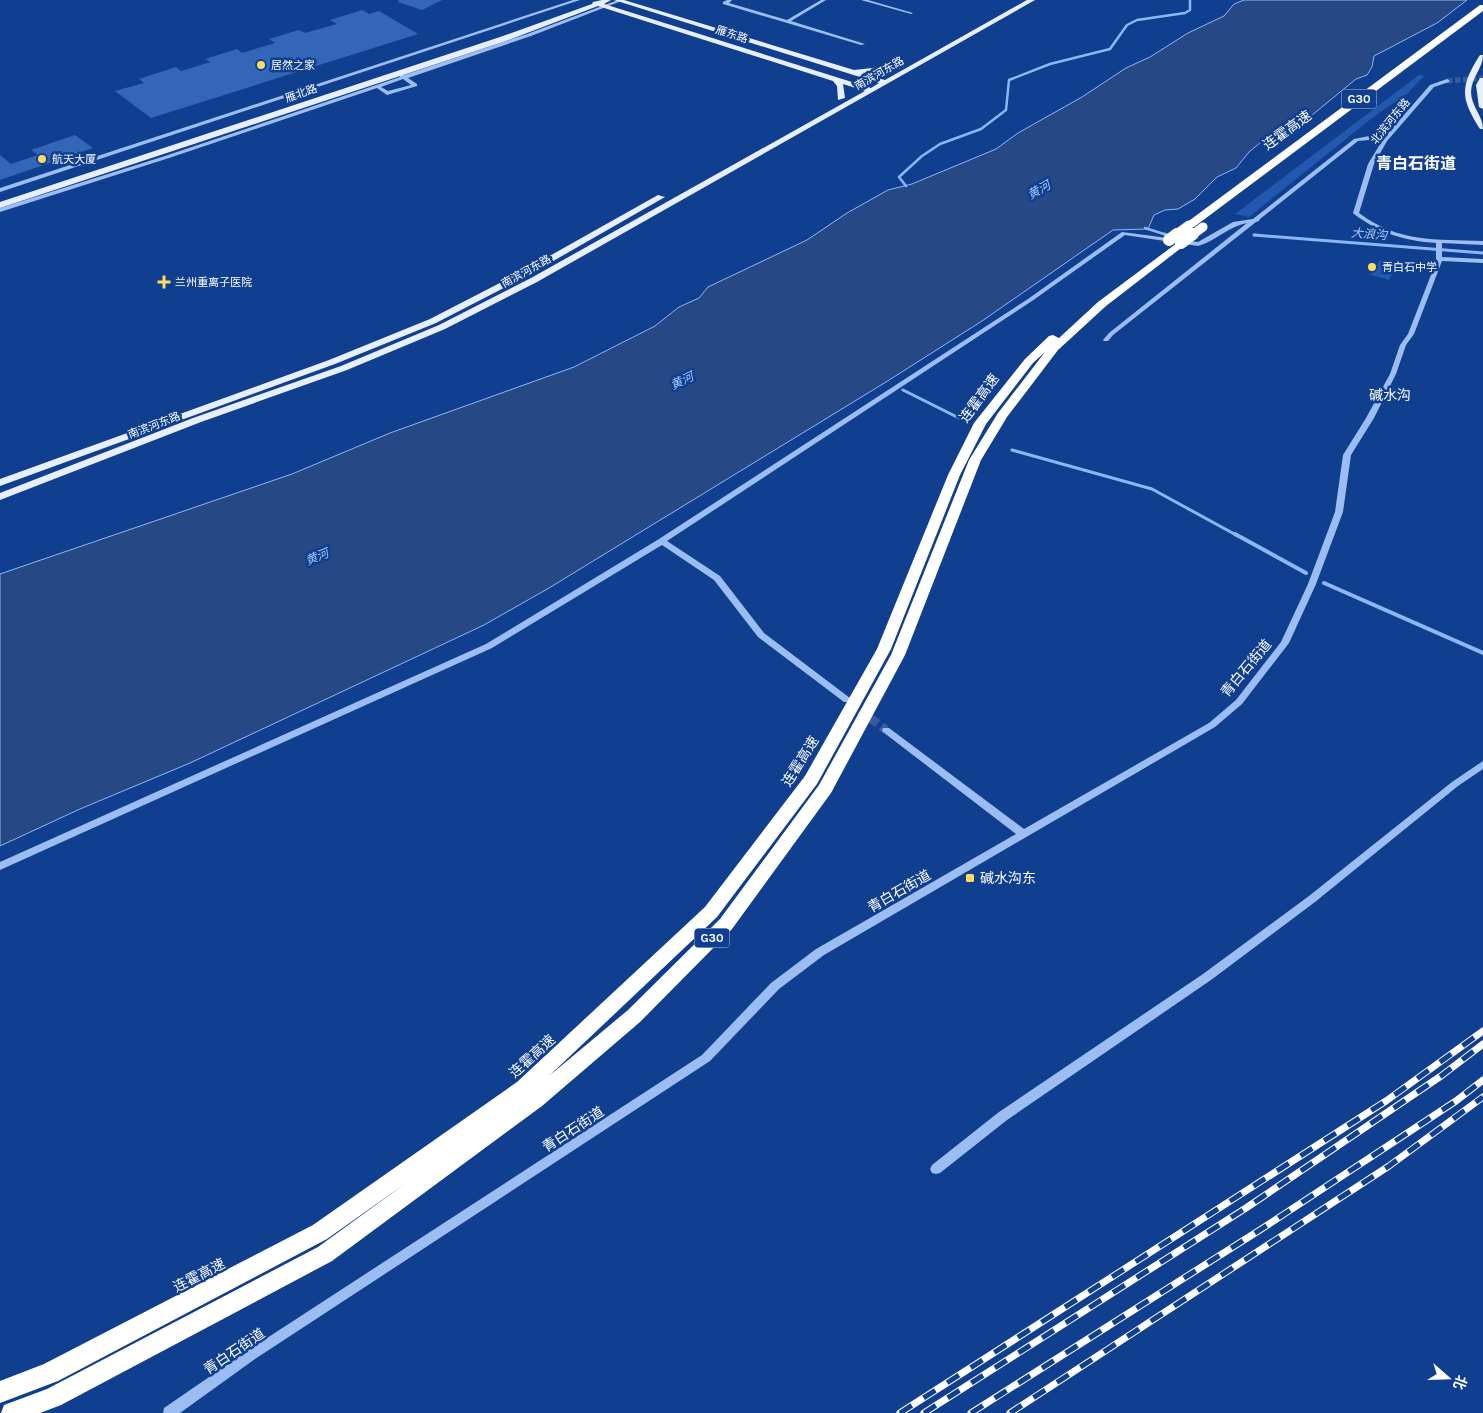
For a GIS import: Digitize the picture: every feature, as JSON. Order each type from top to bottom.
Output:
[{"type":"highway","name":"连霍高速","points":[[12,1413],[53,1397],[325,1254],[535,1100],[634,1016],[726,924],[826,789],[898,655],[976,460],[1002,416],[1054,348],[1175,242],[1190,224],[1483,8]]},
{"type":"highway","name":"连霍高速","points":[[0,1392],[50,1372],[320,1232],[524,1088],[711,912],[811,780],[879,658],[954,475],[980,423],[1029,361],[1092,300],[1175,242],[1203,227],[1483,17]]},
{"type":"main road","name":"雁东路","points":[[620,0],[884,82]]},
{"type":"main road","name":"南滨河东路","points":[[0,496],[197,420],[344,368],[442,328],[534,280],[657,204],[874,79],[1018,0]]},
{"type":"main road","name":"南滨河东路","points":[[0,483],[332,362],[433,321],[871,90],[1032,0]]},
{"type":"main road","name":"雁北路","points":[[0,205],[401,75],[503,39],[591,1]]},
{"type":"main road","name":"雁北路","points":[[0,199],[496,36],[591,1],[607,3]]},
{"type":"main road","name":"雁东路","points":[[607,3],[871,90]]},
{"type":"main road","points":[[1483,57],[1467,82],[1470,107],[1483,127]]},
{"type":"main road","points":[[847,71],[897,67]]},
{"type":"main road","points":[[836,79],[841,86],[841,98]]},
{"type":"main road","points":[[1483,80],[1480,85],[1483,107]]},
{"type":"street","points":[[0,190],[469,38],[578,0]]},
{"type":"street","points":[[0,210],[377,86],[401,75],[529,35],[607,3],[620,0]]},
{"type":"street","points":[[730,0],[725,3],[863,44]]},
{"type":"street","points":[[788,21],[824,0]]},
{"type":"street","points":[[863,0],[911,13]]},
{"type":"street","points":[[377,86],[387,93],[415,85],[401,75]]},
{"type":"street","name":"北滨河东路","points":[[1439,251],[1389,235],[1368,225],[1356,214],[1371,164],[1385,140],[1432,86],[1447,81]]},
{"type":"street","points":[[1106,340],[1189,271],[1234,238],[1356,140],[1369,138],[1385,140]]},
{"type":"street","points":[[0,866],[489,646],[662,541],[1030,300],[1124,233],[1198,244],[1235,222],[1254,222]]},
{"type":"street","points":[[1439,251],[1483,244]]},
{"type":"street","points":[[1439,251],[1483,261]]},
{"type":"street","name":"青白石街道","points":[[169,1413],[251,1355],[706,1058],[774,986],[820,952],[1212,725],[1239,702],[1285,643],[1312,584],[1339,512],[1347,455],[1370,418],[1393,374],[1403,345],[1411,334],[1439,251]]},
{"type":"street","points":[[662,541],[716,578],[762,635],[847,700]]},
{"type":"street","points":[[886,730],[1023,834]]},
{"type":"street","points":[[936,1169],[945,1160],[995,1125],[1003,1116],[1230,961],[1483,764]]},
{"type":"shaded area","points":[[1419,75],[1424,76],[1408,93],[1372,118],[1249,217],[1235,214]]},
{"type":"shaded area","points":[[1380,260],[1398,264],[1389,280],[1371,275]]},
{"type":"water","name":"黄河","points":[[1244,0],[1467,0],[1437,23],[1374,56],[1372,67],[1367,75],[1356,79],[1306,120],[1295,126],[1278,128],[1249,152],[1236,168],[1217,177],[1195,199],[1178,209],[1165,210],[1154,215],[1148,229],[1113,230],[982,321],[886,382],[549,588],[484,625],[190,763],[80,809],[0,846],[0,574],[292,474],[390,433],[574,367],[655,326],[679,307],[699,298],[708,287],[807,240],[847,213],[888,190],[912,184],[996,149],[1018,133],[1082,97],[1126,68],[1150,57],[1188,33],[1224,16],[1234,4]]},
{"type":"building","points":[[399,0],[442,0],[422,10],[398,2]]},
{"type":"building","name":"居然之家","points":[[362,10],[369,14],[379,11],[418,34],[151,118],[115,91],[144,83],[139,79],[176,67],[181,71],[211,62],[205,59],[237,49],[242,53],[275,43],[269,39],[299,30],[305,33],[337,24],[330,20]]},
{"type":"building","name":"航天大厦","points":[[75,135],[93,148],[0,180],[0,155],[11,164],[38,155],[31,150]]},
{"type":"waterway","points":[[906,186],[899,177],[922,156],[940,144],[981,129],[1006,110],[1009,80],[1050,64],[1110,49],[1127,25],[1137,20],[1185,13],[1190,10],[1190,0]]},
{"type":"waterway","name":"大浪沟","points":[[1145,228],[1167,235],[1164,234]]},
{"type":"waterway","name":"大浪沟","points":[[1257,235],[1254,235],[1483,253]]},
{"type":"waterway","points":[[903,390],[965,421]]},
{"type":"waterway","points":[[1012,450],[1152,489],[1238,536]]},
{"type":"waterway","points":[[1235,534],[1306,573]]},
{"type":"waterway","points":[[1324,583],[1483,653]]},
{"type":"tunnel","points":[[1447,81],[1483,78]]},
{"type":"tunnel","points":[[849,702],[886,730]]},
{"type":"railway","points":[[900,1413],[1386,1101],[1483,1031]]},
{"type":"railway","points":[[924,1413],[1246,1208],[1441,1076],[1483,1044]]},
{"type":"railway","points":[[971,1413],[1263,1228],[1456,1101],[1483,1080]]},
{"type":"railway","points":[[1010,1413],[1389,1166],[1483,1097]]},
{"type":"place","name":"居然之家","points":[[261,65]]},
{"type":"place","name":"航天大厦","points":[[42,159]]},
{"type":"place","name":"青白石中学","points":[[1372,267]]},
{"type":"place","name":"兰州重离子医院","points":[[164,282]]},
{"type":"place","name":"碱水沟东","points":[[970,878]]},
{"type":"district","name":"青白石街道","points":[[1416,163]]},
{"type":"district","name":"碱水沟","points":[[1390,395]]}]
